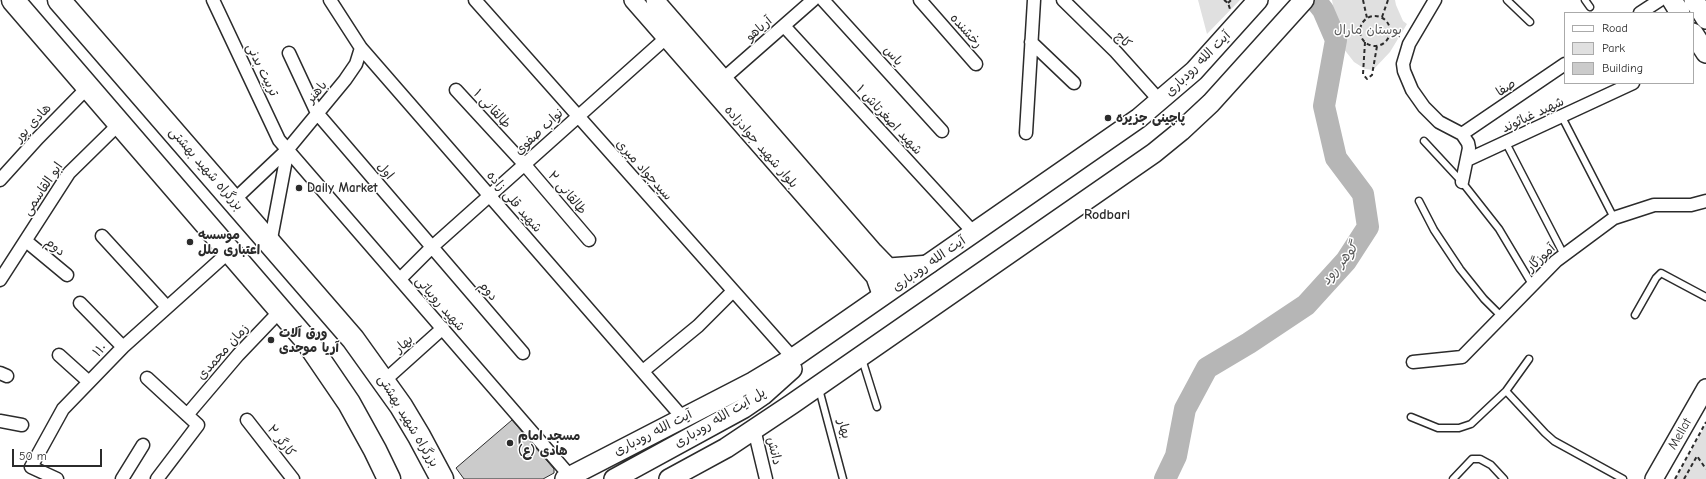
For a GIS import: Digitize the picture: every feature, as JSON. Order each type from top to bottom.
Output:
[{"type":"highway","points":[[4,0],[30,20]]},
{"type":"highway","points":[[13,0],[306,340],[340,388],[361,424],[389,479]]},
{"type":"highway","name":"بزرگراه شهید بهشتی","points":[[61,0],[347,332],[384,381],[416,431],[442,479]]},
{"type":"main road","name":"آیت الله رودباری","points":[[567,478],[753,382],[793,358],[930,264],[1132,123],[1160,101],[1201,64],[1258,0]]},
{"type":"main road","points":[[675,478],[754,429],[1165,144],[1212,102],[1304,0]]},
{"type":"main road","points":[[1672,0],[1679,12]]},
{"type":"main road","points":[[1694,0],[1705,16]]},
{"type":"main road","points":[[1694,35],[1701,52]]},
{"type":"main road","name":"پل آیت الله رودباری","points":[[614,479],[744,408],[763,395],[836,329]]},
{"type":"street","name":"تربیت بدنی","points":[[213,0],[279,140],[288,149]]},
{"type":"street","name":"شهید قلی زاده","points":[[330,0],[361,48],[683,418]]},
{"type":"street","name":"سیدجواد میری","points":[[475,0],[793,358]]},
{"type":"street","name":"بلوار شهید جوادزاده","points":[[633,0],[666,38],[717,84],[903,282]]},
{"type":"street","points":[[655,0],[717,84]]},
{"type":"street","name":"یاس","points":[[823,0],[942,132]]},
{"type":"street","name":"رخشنده","points":[[920,0],[976,64]]},
{"type":"street","points":[[1026,132],[1034,0]]},
{"type":"street","name":"کاج","points":[[1064,0],[1116,52],[1160,101]]},
{"type":"street","points":[[1435,0],[1409,44],[1403,64],[1404,71],[1412,90],[1424,107],[1439,122],[1462,134],[1468,143],[1469,148],[1462,182]]},
{"type":"street","points":[[1642,12],[1660,0]]},
{"type":"street","name":"آریاهو","points":[[717,84],[784,26],[809,1]]},
{"type":"street","name":"شهید اصغرتاش ۱","points":[[784,26],[974,233]]},
{"type":"street","name":"نواب صفوی","points":[[400,279],[432,247],[666,38]]},
{"type":"street","points":[[1031,42],[1074,83]]},
{"type":"street","name":"باهنر","points":[[233,201],[288,149],[345,80],[356,64],[361,48]]},
{"type":"street","name":"اول","points":[[289,53],[317,113],[432,247]]},
{"type":"street","name":"صفا","points":[[1462,134],[1564,65]]},
{"type":"street","name":"بلوار شهید جوادزاده","points":[[717,84],[875,277],[882,297]]},
{"type":"street","name":"شهید غیاثوند","points":[[1467,160],[1631,84]]},
{"type":"street","name":"هادی پور","points":[[0,180],[38,138],[88,87]]},
{"type":"street","name":"طالقانی ۱","points":[[456,90],[525,165]]},
{"type":"street","name":"ابو القاسمی","points":[[0,280],[69,174],[120,123]]},
{"type":"street","name":"باهنر","points":[[270,244],[288,149]]},
{"type":"street","name":"شهید روبیاتی","points":[[288,149],[443,328],[567,478]]},
{"type":"street","name":"طالقانی ۲","points":[[525,165],[589,240]]},
{"type":"street","name":"آموزگار","points":[[1413,362],[1462,357],[1556,261],[1614,218],[1654,205],[1691,206],[1706,201]]},
{"type":"street","points":[[102,236],[167,307]]},
{"type":"street","name":"دوم","points":[[26,241],[67,275]]},
{"type":"street","name":"دوم","points":[[432,247],[522,353]]},
{"type":"street","name":"۱۱۰","points":[[57,479],[31,467],[63,409],[123,347],[230,251]]},
{"type":"street","points":[[875,277],[883,277],[887,275],[889,267],[930,264]]},
{"type":"street","points":[[643,371],[698,326],[733,291]]},
{"type":"street","points":[[80,303],[123,347]]},
{"type":"street","name":"زمان محمدی","points":[[187,415],[238,355],[281,310]]},
{"type":"street","name":"بهار","points":[[384,381],[443,328]]},
{"type":"street","points":[[59,354],[89,382]]},
{"type":"street","points":[[147,378],[198,425],[157,479]]},
{"type":"street","name":"Mellat","points":[[1654,479],[1706,388]]},
{"type":"street","name":"کارگر ۲","points":[[247,420],[293,479]]},
{"type":"street","points":[[0,421],[22,425]]},
{"type":"street","name":"دانش","points":[[754,429],[766,479]]},
{"type":"street","points":[[122,479],[143,445]]},
{"type":"lane","points":[[1507,0],[1530,22]]},
{"type":"lane","points":[[1585,0],[1590,7]]},
{"type":"lane","points":[[1562,117],[1614,218]]},
{"type":"lane","points":[[1424,141],[1462,182],[1499,229],[1532,286]]},
{"type":"lane","points":[[1506,143],[1564,255]]},
{"type":"lane","points":[[1419,201],[1434,230],[1460,269],[1484,299],[1502,317]]},
{"type":"lane","points":[[1636,315],[1656,278],[1661,273],[1706,297]]},
{"type":"lane","points":[[861,356],[877,407]]},
{"type":"lane","points":[[1411,417],[1438,428],[1459,428],[1471,424],[1506,391],[1529,359]]},
{"type":"lane","name":"بهار","points":[[818,385],[843,479]]},
{"type":"lane","points":[[1506,391],[1545,434],[1557,443],[1623,479]]},
{"type":"lane","points":[[1453,479],[1472,459],[1480,459],[1491,465],[1504,479]]},
{"type":"path","points":[[1228,3],[1231,0]]},
{"type":"path","points":[[1363,0],[1367,18]]},
{"type":"path","points":[[1382,17],[1388,0]]},
{"type":"path","points":[[1375,16],[1382,17],[1388,22],[1391,30],[1390,38],[1384,44],[1371,46],[1361,37],[1360,30],[1362,23],[1367,18],[1375,16]]},
{"type":"path","points":[[1365,42],[1362,74],[1367,79],[1372,75],[1377,46]]},
{"type":"path","points":[[1675,479],[1706,422]]},
{"type":"path","points":[[1684,479],[1697,456],[1706,469]]},
{"type":"green space","points":[[1198,0],[1240,0],[1207,34]]},
{"type":"green space","name":"بوستان مارال","points":[[1332,0],[1395,0],[1403,21],[1407,24],[1390,52],[1373,70],[1365,69],[1354,62],[1340,44]]},
{"type":"green space","points":[[1706,424],[1706,479],[1675,479]]},
{"type":"building","name":"مسجد امام هادی (ع)","points":[[512,420],[554,469],[554,473],[543,479],[464,479],[456,468]]},
{"type":"waterway","name":"گوهر رود","points":[[1165,479],[1176,456],[1185,409],[1207,368],[1249,343],[1306,305],[1346,261],[1368,227],[1363,194],[1336,158],[1324,106],[1336,40],[1323,10],[1315,0]]},
{"type":"place","name":"پاچینی جزیره","points":[[1108,118]]},
{"type":"place","name":"Daily Market","points":[[299,188]]},
{"type":"place","name":"موسسه اعتباری ملل","points":[[190,242]]},
{"type":"place","name":"ورق آلات آریا موحدی","points":[[271,340]]},
{"type":"place","name":"مسجد امام هادی (ع)","points":[[510,443]]},
{"type":"district","name":"Rodbari","points":[[1107,215]]}]
